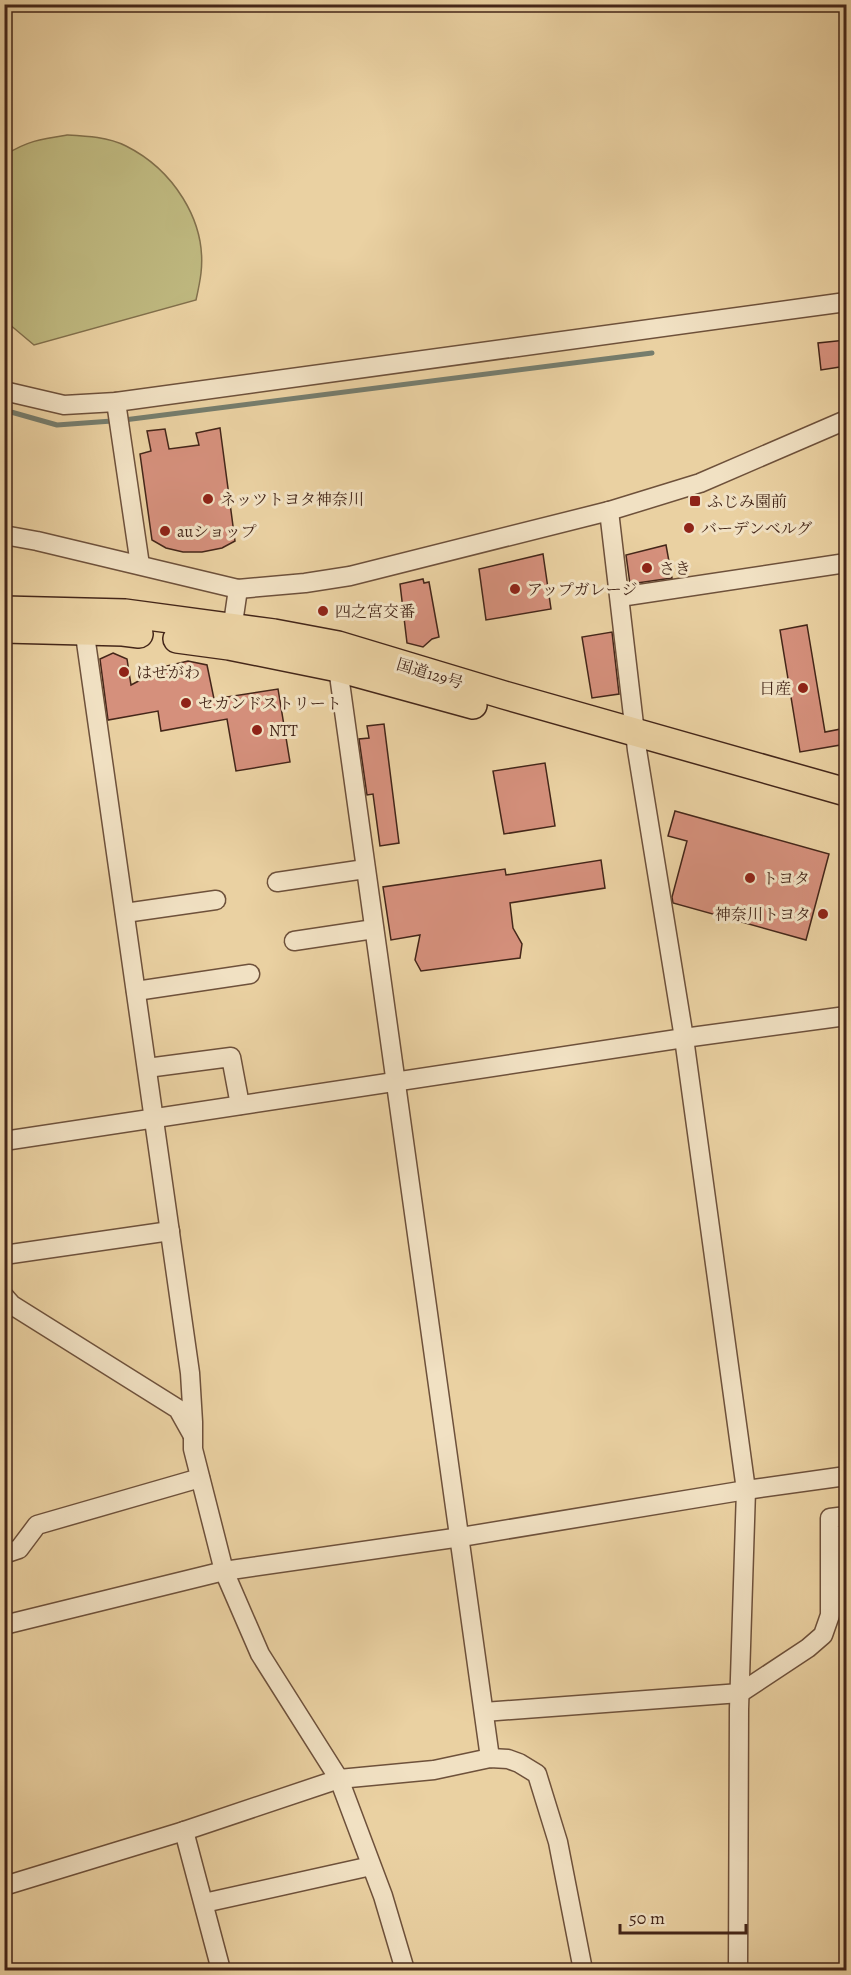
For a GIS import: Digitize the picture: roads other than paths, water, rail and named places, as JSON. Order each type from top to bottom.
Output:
[{"type":"highway","name":"国道129号","points":[[4,610],[83,621]]},
{"type":"highway","name":"国道129号","points":[[4,629],[83,621],[125,613],[231,637],[338,668],[846,792]]},
{"type":"highway","name":"国道129号","points":[[231,637],[338,645],[504,695],[846,810]]},
{"type":"street","points":[[4,391],[64,405],[117,402],[846,302]]},
{"type":"street","points":[[117,402],[140,565]]},
{"type":"street","points":[[4,535],[238,589],[305,583],[350,576],[609,511],[700,483],[846,420]]},
{"type":"street","points":[[609,511],[636,741],[684,1038],[746,1490],[740,1693],[738,1971]]},
{"type":"street","points":[[620,597],[846,564]]},
{"type":"street","points":[[231,637],[238,589]]},
{"type":"street","points":[[83,621],[190,1372],[193,1449],[224,1571],[260,1654],[339,1779],[383,1896],[405,1971]]},
{"type":"street","points":[[338,668],[461,1537],[490,1758]]},
{"type":"street","points":[[277,882],[365,869]]},
{"type":"street","points":[[125,913],[216,900]]},
{"type":"street","points":[[294,941],[374,929]]},
{"type":"street","points":[[136,991],[250,974]]},
{"type":"street","points":[[4,1141],[684,1038],[846,1016]]},
{"type":"street","points":[[147,1068],[231,1057],[240,1105]]},
{"type":"street","points":[[4,1255],[170,1231]]},
{"type":"street","points":[[4,1296],[12,1305],[178,1409],[193,1435]]},
{"type":"street","points":[[4,1625],[224,1571],[461,1537],[746,1490],[846,1476]]},
{"type":"street","points":[[4,1554],[19,1549],[37,1525],[200,1478]]},
{"type":"street","points":[[484,1712],[740,1693],[808,1648],[823,1635],[830,1615],[830,1518],[846,1516]]},
{"type":"street","points":[[4,1886],[184,1831],[339,1779],[434,1770],[490,1758],[508,1759],[537,1774],[558,1842],[583,1971]]},
{"type":"street","points":[[184,1831],[221,1971]]},
{"type":"street","points":[[204,1903],[371,1866]]},
{"type":"waterway","points":[[124,420],[652,353]]},
{"type":"waterway","points":[[4,410],[57,425],[112,421]]},
{"type":"place","name":"ネッツトヨタ神奈川","points":[[208,499]]},
{"type":"place","name":"ふじみ園前","points":[[695,501]]},
{"type":"place","name":"バーデンベルグ","points":[[689,528]]},
{"type":"place","name":"auショップ","points":[[165,531]]},
{"type":"place","name":"さき","points":[[647,568]]},
{"type":"place","name":"アップガレージ","points":[[515,589]]},
{"type":"place","name":"四之宮交番","points":[[323,611]]},
{"type":"place","name":"はせがわ","points":[[124,672]]},
{"type":"place","name":"日産","points":[[803,688]]},
{"type":"place","name":"セカンドストリート","points":[[186,703]]},
{"type":"place","name":"NTT","points":[[257,730]]},
{"type":"place","name":"トヨタ","points":[[750,878]]},
{"type":"place","name":"神奈川トヨタ","points":[[823,914]]}]
